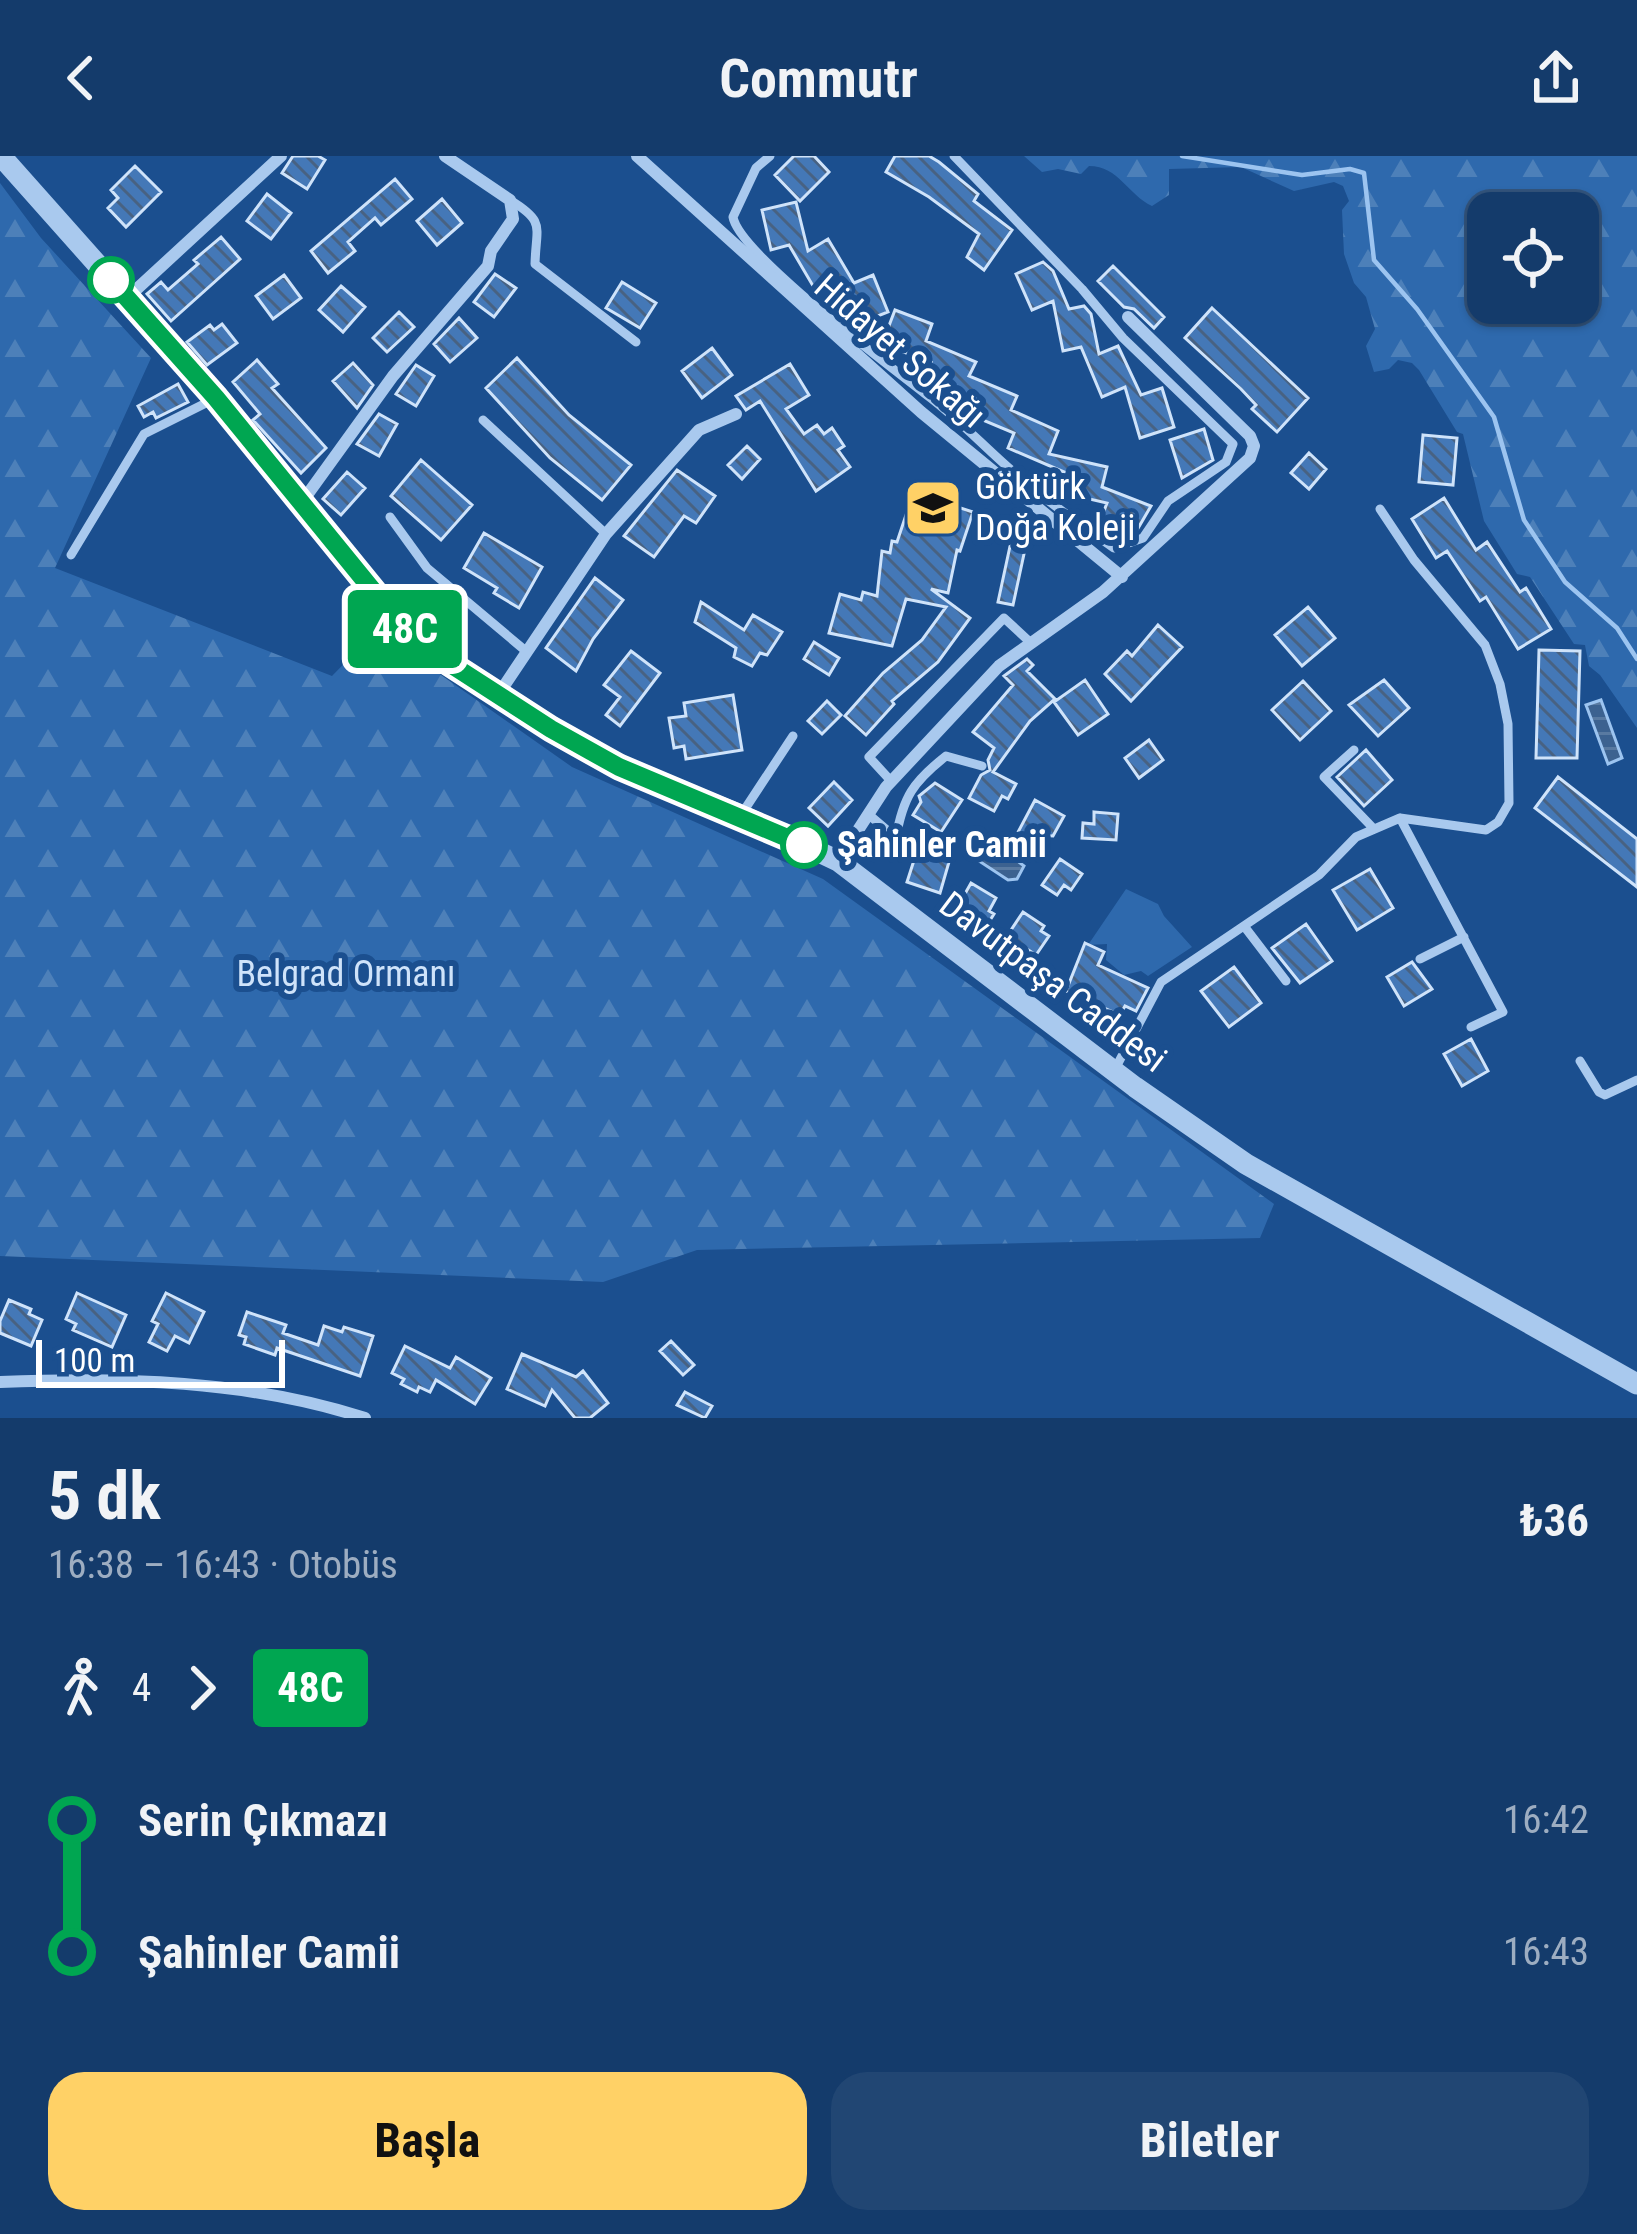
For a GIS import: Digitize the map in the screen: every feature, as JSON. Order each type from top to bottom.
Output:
[{"type":"street","name":"Davutpaşa Caddesi","points":[[1,156],[216,398],[424,647],[619,767],[741,815],[838,861],[1246,1165],[1637,1384]]},
{"type":"street","points":[[127,298],[281,156]]},
{"type":"street","points":[[302,502],[393,376],[488,266],[491,251],[513,219],[510,200],[445,156]]},
{"type":"street","name":"Hidayet Sokağı","points":[[637,156],[921,412],[1122,577]]},
{"type":"street","points":[[838,861],[891,781],[999,666],[1122,577],[1250,458],[1254,446],[1250,436],[1129,317]]},
{"type":"street","points":[[498,695],[606,534],[699,430],[736,414]]},
{"type":"street","points":[[0,1382],[157,1381],[285,1399],[332,1414],[365,1418]]},
{"type":"lane","points":[[770,156],[756,168],[744,190],[734,225],[841,330],[930,398],[1043,496],[1114,548],[1143,538],[1168,501],[1226,461],[1233,444],[1123,338],[954,156]]},
{"type":"lane","points":[[510,200],[534,214],[539,227],[535,264],[636,342]]},
{"type":"lane","points":[[71,554],[144,434],[216,398]]},
{"type":"lane","points":[[483,420],[606,534]]},
{"type":"lane","points":[[1168,501],[1185,518]]},
{"type":"lane","points":[[1114,1071],[1161,982],[1319,875],[1356,837],[1400,818],[1486,830],[1509,803],[1508,724],[1485,645],[1414,560],[1380,509]]},
{"type":"lane","points":[[390,517],[427,568],[527,652]]},
{"type":"lane","points":[[891,781],[868,757],[1004,618],[1031,643]]},
{"type":"lane","points":[[741,815],[793,736]]},
{"type":"lane","points":[[1354,750],[1324,777],[1374,830]]},
{"type":"lane","points":[[896,838],[902,802],[923,774],[946,756],[982,766]]},
{"type":"lane","points":[[868,814],[902,843],[926,839]]},
{"type":"lane","points":[[1400,818],[1503,1012],[1471,1027]]},
{"type":"lane","points":[[1244,926],[1286,980]]},
{"type":"lane","points":[[1420,959],[1464,938]]},
{"type":"lane","points":[[1580,1061],[1605,1095],[1637,1080]]},
{"type":"green space","points":[[1024,156],[1637,156],[1637,728],[1589,666],[1585,645],[1574,644],[1530,577],[1517,574],[1484,521],[1463,434],[1457,432],[1419,370],[1398,360],[1389,369],[1374,372],[1366,346],[1375,329],[1366,297],[1354,283],[1344,254],[1342,210],[1349,201],[1343,186],[1334,182],[1294,191],[1241,167],[1169,169],[1169,195],[1152,206],[1099,167],[1089,166],[1081,174],[1058,169],[1042,172]]},
{"type":"green space","name":"Belgrad Ormanı","points":[[0,183],[41,238],[151,358],[55,568],[332,676],[377,630],[572,767],[823,879],[1274,1204],[1260,1238],[697,1250],[603,1282],[0,1256]]},
{"type":"green space","points":[[1126,889],[1158,904],[1192,947],[1148,976],[1141,971],[1124,975],[1106,960],[1107,944],[1088,945]]},
{"type":"shaded area","points":[[1601,700],[1622,758],[1608,764],[1586,705]]},
{"type":"shaded area","points":[[990,840],[1024,866],[1017,879],[1008,880],[979,861],[978,847]]},
{"type":"building","points":[[293,156],[325,160],[307,189],[282,173]]},
{"type":"building","points":[[794,156],[814,156],[829,172],[800,201],[775,175]]},
{"type":"building","points":[[895,156],[929,156],[939,162],[978,194],[974,201],[1012,230],[984,270],[967,257],[979,234],[886,172]]},
{"type":"building","points":[[135,166],[161,192],[126,227],[108,208],[118,198],[111,190]]},
{"type":"building","points":[[395,179],[412,199],[381,225],[375,218],[348,242],[355,251],[328,273],[311,251]]},
{"type":"building","points":[[267,194],[291,213],[271,239],[247,221]]},
{"type":"building","points":[[442,199],[462,223],[437,245],[417,221]]},
{"type":"building","points":[[796,202],[808,251],[828,239],[854,283],[873,275],[888,312],[855,325],[836,279],[816,291],[789,245],[771,250],[762,210]]},
{"type":"building","points":[[221,237],[240,259],[171,321],[147,294],[161,282],[168,290]]},
{"type":"building","points":[[1043,262],[1053,271],[1069,309],[1084,306],[1091,314],[1099,354],[1118,346],[1141,395],[1162,388],[1174,427],[1140,438],[1125,387],[1102,397],[1081,347],[1063,351],[1053,301],[1032,310],[1016,274]]},
{"type":"building","points":[[1113,266],[1164,317],[1154,328],[1098,281]]},
{"type":"building","points":[[495,274],[516,288],[494,317],[474,302]]},
{"type":"building","points":[[284,275],[301,298],[273,319],[256,296]]},
{"type":"building","points":[[622,282],[656,303],[640,328],[606,308]]},
{"type":"building","points":[[341,286],[365,307],[343,332],[319,310]]},
{"type":"building","points":[[1212,308],[1308,398],[1277,432],[1252,409],[1256,405],[1241,389],[1185,338]]},
{"type":"building","points":[[895,310],[932,324],[926,341],[976,362],[969,376],[1017,396],[1011,410],[1058,431],[1049,454],[1107,467],[1102,487],[1151,506],[1137,530],[1127,534],[1099,524],[1107,503],[1059,492],[1064,472],[1008,448],[1014,433],[966,413],[973,398],[924,377],[931,362],[882,344]]},
{"type":"building","points":[[399,312],[414,327],[387,352],[373,338]]},
{"type":"building","points":[[459,318],[477,338],[450,362],[434,344]]},
{"type":"building","points":[[222,324],[237,343],[207,365],[187,342],[210,325],[214,330]]},
{"type":"building","points":[[712,348],[732,375],[702,398],[682,371]]},
{"type":"building","points":[[517,358],[569,415],[631,465],[602,500],[550,458],[486,388]]},
{"type":"building","points":[[257,360],[278,384],[272,388],[326,448],[301,473],[253,420],[260,414],[233,382]]},
{"type":"building","points":[[353,363],[373,385],[357,408],[333,381]]},
{"type":"building","points":[[790,364],[809,395],[786,409],[804,434],[817,425],[824,434],[832,428],[844,446],[838,450],[850,467],[816,491],[760,401],[746,410],[736,396]]},
{"type":"building","points":[[416,365],[434,376],[416,406],[396,394]]},
{"type":"building","points":[[178,384],[188,402],[156,418],[153,412],[144,417],[138,406]]},
{"type":"building","points":[[379,414],[397,424],[379,456],[357,444]]},
{"type":"building","points":[[1204,429],[1213,460],[1182,478],[1170,440]]},
{"type":"building","points":[[1423,435],[1457,438],[1453,485],[1419,482]]},
{"type":"building","points":[[747,446],[760,459],[742,479],[728,465]]},
{"type":"building","points":[[1309,453],[1326,469],[1309,489],[1291,473]]},
{"type":"building","points":[[421,460],[472,505],[441,540],[391,496]]},
{"type":"building","points":[[677,470],[715,496],[696,523],[684,516],[654,557],[624,536]]},
{"type":"building","points":[[347,472],[365,488],[341,515],[323,499]]},
{"type":"building","points":[[920,495],[973,512],[957,550],[948,593],[931,589],[970,618],[938,662],[892,701],[866,735],[845,716],[883,673],[922,640],[946,607],[906,599],[892,646],[829,633],[840,594],[861,600],[863,592],[877,596],[882,551],[890,553],[910,503],[916,506]]},
{"type":"building","points":[[1444,498],[1476,550],[1487,542],[1520,592],[1526,588],[1551,629],[1518,649],[1486,597],[1480,601],[1447,551],[1436,558],[1412,519]]},
{"type":"building","points":[[1015,523],[1030,526],[1013,605],[998,602]]},
{"type":"building","points":[[484,533],[542,567],[519,608],[464,568]]},
{"type":"building","points":[[595,578],[623,600],[576,671],[546,648]]},
{"type":"building","points":[[701,602],[744,630],[753,615],[782,632],[767,655],[760,653],[752,666],[734,657],[736,648],[695,622]]},
{"type":"building","points":[[1308,607],[1335,638],[1302,666],[1275,635]]},
{"type":"building","points":[[1158,625],[1182,647],[1131,701],[1105,674],[1127,651],[1132,656]]},
{"type":"building","points":[[814,642],[839,658],[829,675],[804,659]]},
{"type":"building","points":[[1539,650],[1580,651],[1577,758],[1536,758]]},
{"type":"building","points":[[631,651],[660,673],[620,726],[606,715],[620,697],[604,685]]},
{"type":"building","points":[[1027,659],[1033,665],[1027,671],[1055,699],[1030,721],[993,772],[1016,784],[994,811],[969,798],[981,775],[990,770],[988,760],[994,748],[973,732],[1013,685],[1004,676]]},
{"type":"building","points":[[1085,680],[1108,714],[1078,735],[1054,702]]},
{"type":"building","points":[[1384,680],[1409,708],[1378,736],[1349,705]]},
{"type":"building","points":[[1303,681],[1331,711],[1300,740],[1272,710]]},
{"type":"building","points":[[733,695],[742,750],[686,759],[684,746],[674,748],[669,718],[686,716],[684,703]]},
{"type":"building","points":[[827,701],[841,715],[822,734],[808,721]]},
{"type":"building","points":[[1149,740],[1163,760],[1139,778],[1125,758]]},
{"type":"building","points":[[1366,750],[1392,780],[1364,806],[1337,777]]},
{"type":"building","points":[[1558,777],[1637,839],[1637,887],[1535,808]]},
{"type":"building","points":[[834,782],[852,800],[828,826],[809,808]]},
{"type":"building","points":[[935,783],[962,800],[941,832],[913,815],[921,802],[919,796]]},
{"type":"building","points":[[1035,800],[1064,816],[1053,836],[1017,834]]},
{"type":"building","points":[[1094,812],[1118,814],[1116,840],[1082,838],[1083,823],[1094,824]]},
{"type":"building","points":[[917,851],[949,862],[940,893],[907,882]]},
{"type":"building","points":[[1060,859],[1082,874],[1071,890],[1064,885],[1057,895],[1042,885]]},
{"type":"building","points":[[1370,869],[1393,908],[1357,930],[1333,890]]},
{"type":"building","points":[[971,883],[996,898],[987,925],[957,908]]},
{"type":"building","points":[[1023,912],[1044,926],[1041,931],[1049,936],[1036,955],[1007,936]]},
{"type":"building","points":[[1306,924],[1332,961],[1300,983],[1272,948]]},
{"type":"building","points":[[1085,943],[1104,952],[1098,965],[1148,988],[1136,1011],[1125,1006],[1120,1015],[1066,991]]},
{"type":"building","points":[[1412,962],[1432,989],[1404,1006],[1387,977]]},
{"type":"building","points":[[1234,967],[1261,1003],[1229,1027],[1201,991]]},
{"type":"building","points":[[1471,1039],[1488,1071],[1462,1086],[1444,1054]]},
{"type":"building","points":[[77,1293],[126,1315],[112,1347],[73,1330],[76,1324],[66,1319]]},
{"type":"building","points":[[166,1293],[204,1312],[189,1343],[175,1336],[167,1351],[149,1342],[158,1324],[152,1321]]},
{"type":"building","points":[[9,1300],[31,1309],[29,1314],[42,1320],[31,1346],[0,1333]]},
{"type":"building","points":[[247,1312],[286,1325],[283,1333],[318,1345],[324,1326],[373,1336],[360,1376],[277,1348],[275,1355],[244,1344],[246,1337],[239,1335]]},
{"type":"building","points":[[671,1341],[694,1365],[683,1375],[660,1351]]},
{"type":"building","points":[[405,1346],[450,1368],[456,1357],[491,1378],[475,1404],[436,1380],[430,1392],[419,1387],[417,1392],[392,1373]]},
{"type":"building","points":[[522,1354],[576,1377],[583,1371],[608,1403],[590,1418],[575,1418],[552,1390],[545,1406],[507,1389]]},
{"type":"building","points":[[685,1392],[712,1406],[705,1418],[677,1405]]},
{"type":"waterway","points":[[1182,156],[1302,175],[1350,169],[1364,173],[1374,260],[1417,309],[1494,417],[1524,520],[1565,582],[1617,628],[1637,659]]},
{"type":"bus line","name":"48C","points":[[111,280],[424,647],[619,767],[804,845]]},
{"type":"place","name":"Göktürk Doğa Koleji","points":[[933,508]]},
{"type":"place","name":"Şahinler Camii","points":[[804,845]]}]
